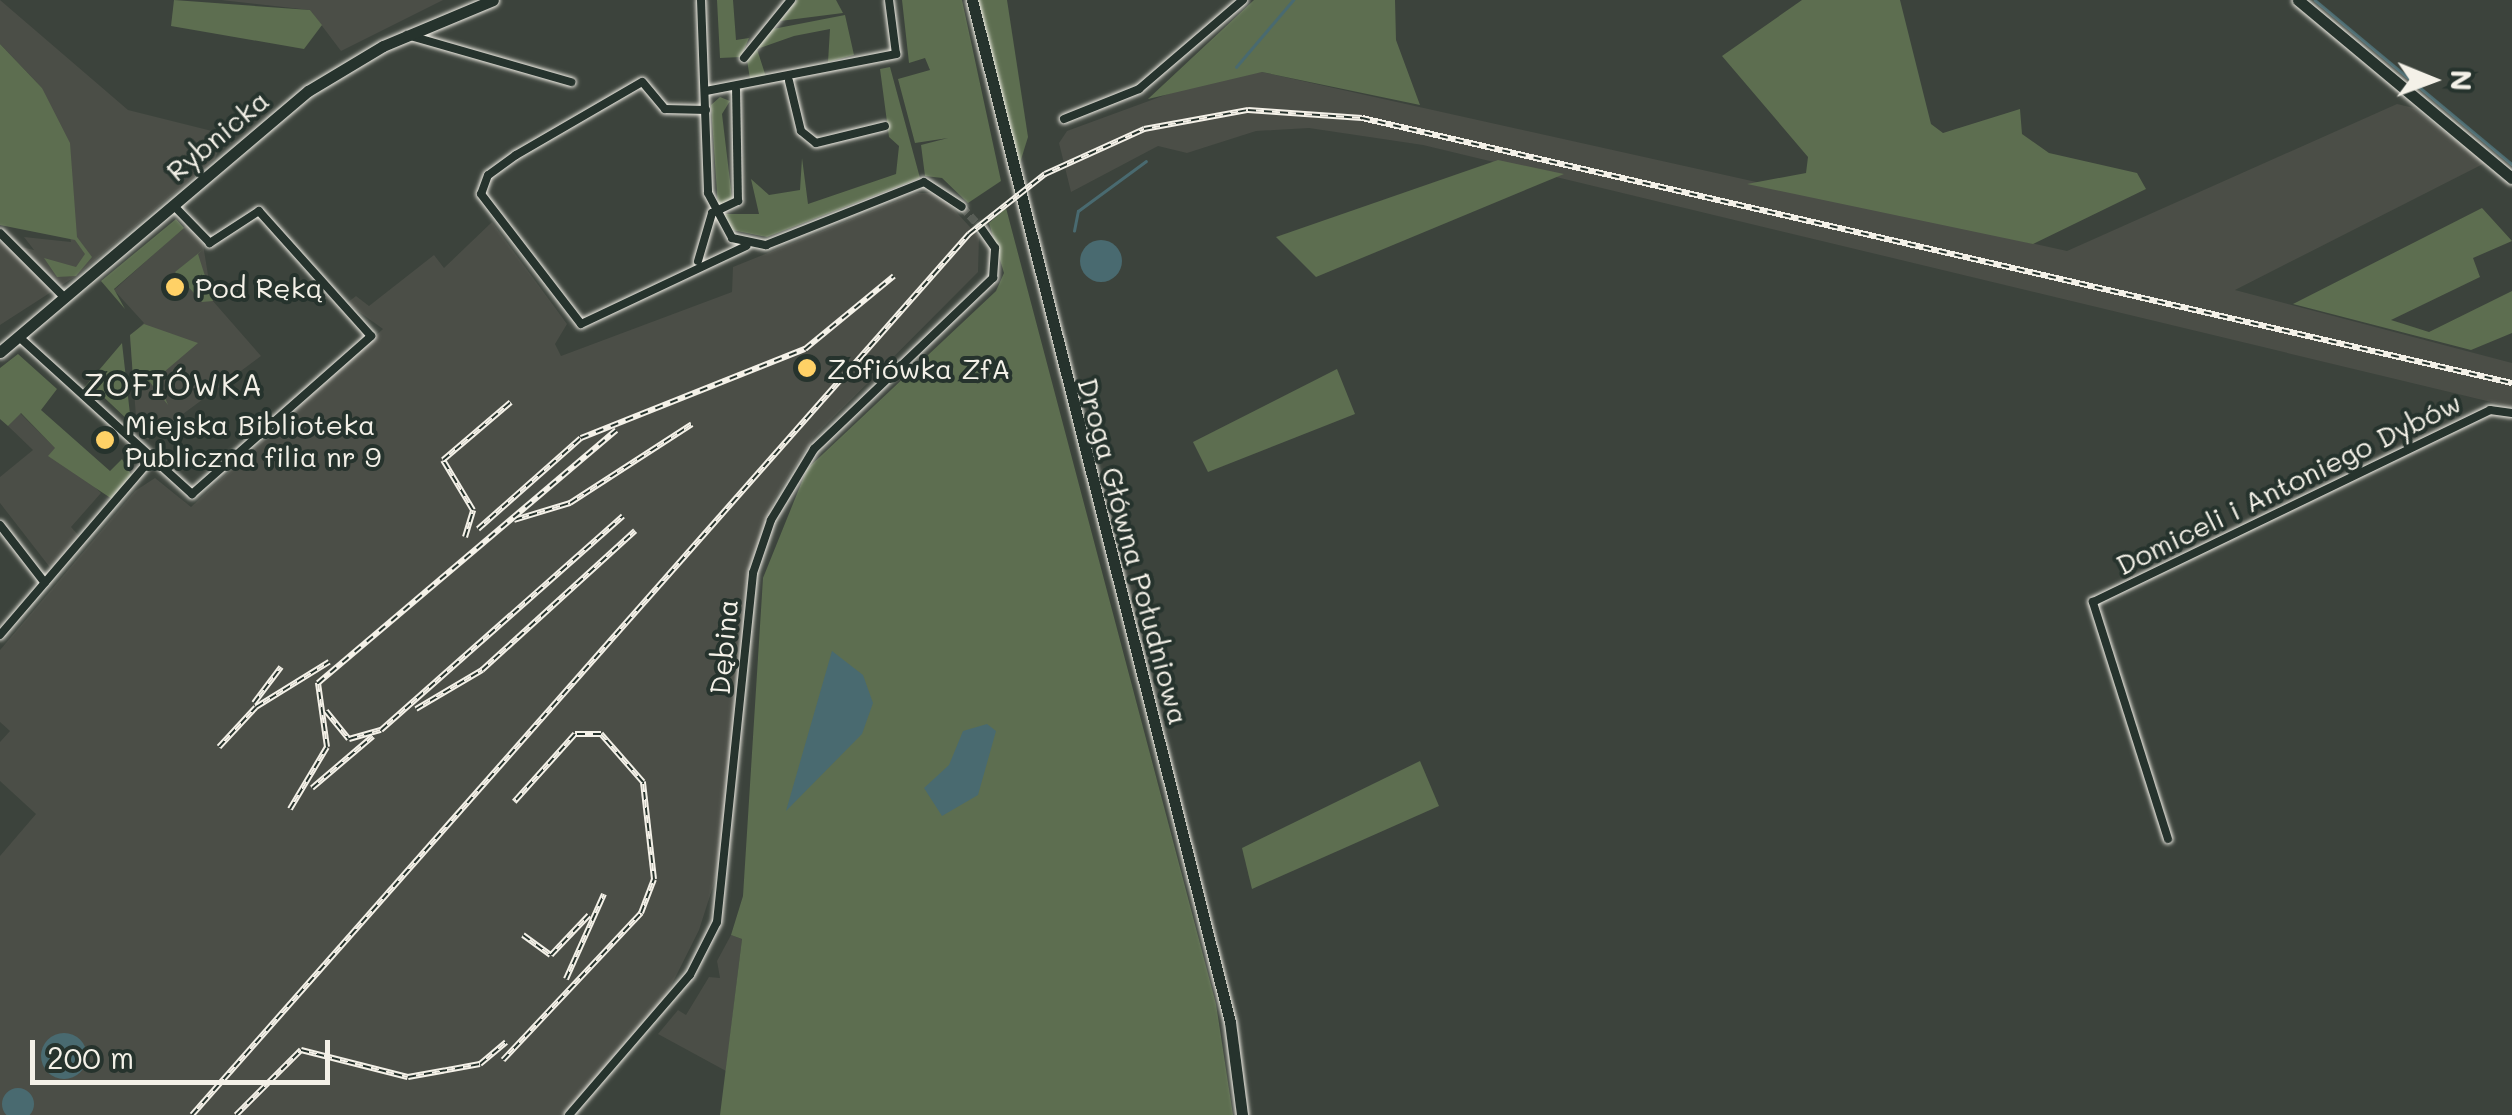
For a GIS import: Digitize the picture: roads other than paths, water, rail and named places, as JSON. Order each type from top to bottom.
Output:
[{"type":"main road","name":"Rybnicka","points":[[0,352],[308,92],[407,35],[493,0]]},
{"type":"main road","name":"Droga Główna Południowa","points":[[972,0],[1218,972],[1242,1115]]},
{"type":"main road","points":[[2298,0],[2512,178]]},
{"type":"street","points":[[698,262],[712,213],[701,0]]},
{"type":"street","points":[[744,58],[791,0]]},
{"type":"street","points":[[706,91],[789,81],[899,51],[889,0]]},
{"type":"street","points":[[1064,120],[1139,89],[1244,0]]},
{"type":"street","points":[[407,35],[572,82]]},
{"type":"street","points":[[789,81],[800,130],[816,143],[885,126]]},
{"type":"street","points":[[706,110],[665,109],[642,82],[488,175],[481,194],[581,324],[632,307],[698,262],[936,182],[962,206]]},
{"type":"street","points":[[712,213],[738,201],[736,90]]},
{"type":"street","points":[[19,337],[149,461],[192,494],[371,336],[259,211],[210,243],[173,204]]},
{"type":"street","points":[[712,213],[746,246]]},
{"type":"street","name":"Dębina","points":[[569,1115],[690,975],[717,922],[753,573],[771,520],[814,449],[993,278],[996,248],[981,228]]},
{"type":"street","points":[[0,233],[64,298]]},
{"type":"street","name":"Domiceli i Antoniego Dybów","points":[[2168,839],[2093,602],[2490,410],[2512,413]]},
{"type":"street","points":[[0,636],[149,461]]},
{"type":"street","points":[[0,525],[45,583]]},
{"type":"water","points":[[1101,240],[1116,246],[1122,261],[1116,276],[1101,282],[1086,276],[1080,261],[1086,246]]},
{"type":"water","points":[[832,651],[863,675],[873,703],[862,734],[786,811]]},
{"type":"water","points":[[987,724],[996,731],[978,795],[942,816],[924,788],[949,765],[963,731]]},
{"type":"water","points":[[64,1033],[80,1040],[87,1056],[80,1072],[64,1079],[48,1072],[41,1056],[48,1040]]},
{"type":"water","points":[[18,1088],[30,1092],[34,1104],[30,1116],[18,1120],[6,1116],[2,1104],[6,1092]]},
{"type":"waterway","points":[[1236,67],[1293,0]]},
{"type":"waterway","points":[[2315,0],[2512,164]]},
{"type":"waterway","points":[[1074,231],[1078,211],[1146,161]]},
{"type":"tunnel","points":[[962,207],[981,228]]},
{"type":"railway","points":[[192,1115],[969,234],[1045,174],[1144,129],[1248,110],[1362,118],[2512,383]]},
{"type":"railway","points":[[478,529],[581,438],[805,349],[894,276]]},
{"type":"railway","points":[[465,537],[473,510],[443,460],[511,402]]},
{"type":"railway","points":[[514,520],[570,503],[692,424]]},
{"type":"railway","points":[[290,809],[327,747],[318,683],[616,430]]},
{"type":"railway","points":[[326,711],[349,739],[381,730],[623,516]]},
{"type":"railway","points":[[416,709],[482,670],[635,531]]},
{"type":"railway","points":[[219,747],[256,707],[329,662]]},
{"type":"railway","points":[[254,703],[281,667]]},
{"type":"railway","points":[[503,1060],[641,913],[654,879],[643,782],[601,734],[575,734],[514,802]]},
{"type":"railway","points":[[312,788],[373,736]]},
{"type":"railway","points":[[566,979],[604,894]]},
{"type":"railway","points":[[523,935],[551,955],[589,915]]},
{"type":"railway","points":[[236,1115],[301,1050],[408,1077],[480,1064],[506,1042]]},
{"type":"place","name":"Pod Ręką","points":[[175,287]]},
{"type":"place","name":"Zofiówka ZfA","points":[[807,368]]},
{"type":"place","name":"Miejska Biblioteka Publiczna filia nr 9","points":[[105,440]]},
{"type":"district","name":"ZOFIÓWKA","points":[[174,384]]}]
